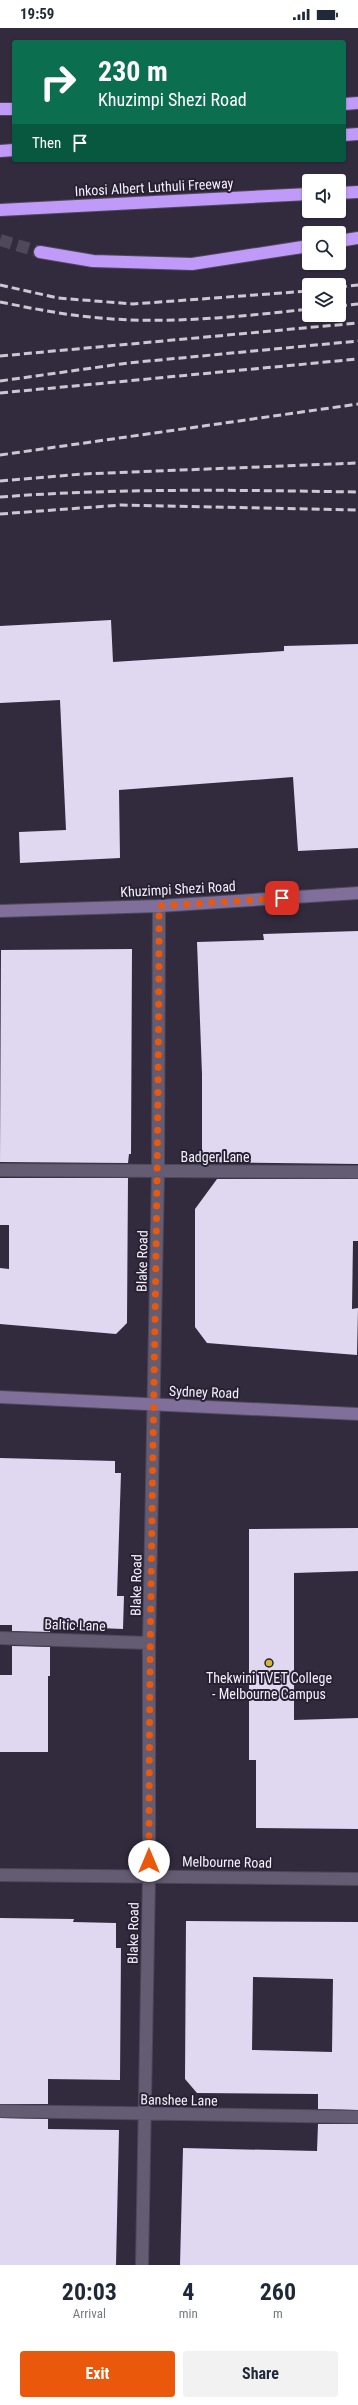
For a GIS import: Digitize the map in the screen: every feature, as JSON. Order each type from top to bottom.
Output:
[{"type":"highway","points":[[346,104],[358,104]]},
{"type":"highway","points":[[0,109],[12,109]]},
{"type":"highway","points":[[346,135],[358,134]]},
{"type":"highway","points":[[0,151],[12,150]]},
{"type":"highway","points":[[346,193],[358,192]]},
{"type":"highway","name":"Inkosi Albert Luthuli Freeway","points":[[0,210],[302,194]]},
{"type":"highway","points":[[346,240],[358,238]]},
{"type":"highway","points":[[40,252],[93,261],[192,264],[302,247]]},
{"type":"street","name":"Khuzimpi Shezi Road","points":[[0,911],[159,906],[358,893]]},
{"type":"street","name":"Blake Road","points":[[142,2265],[149,1876],[149,1643],[155,1405],[158,1171],[159,906]]},
{"type":"street","name":"Badger Lane","points":[[0,1170],[358,1172]]},
{"type":"street","name":"Sydney Road","points":[[0,1397],[358,1414]]},
{"type":"street","name":"Baltic Lane","points":[[0,1638],[149,1643]]},
{"type":"street","name":"Melbourne Road","points":[[0,1875],[358,1879]]},
{"type":"street","name":"Banshee Lane","points":[[0,2111],[358,2116]]},
{"type":"building","points":[[111,620],[113,662],[284,651],[284,646],[358,644],[358,848],[298,851],[293,777],[119,790],[120,858],[20,863],[19,832],[66,830],[60,700],[0,703],[0,626]]},
{"type":"building","points":[[358,931],[358,1164],[202,1162],[202,1074],[197,942],[264,940],[263,934]]},
{"type":"building","points":[[132,949],[131,1154],[129,1154],[128,1163],[0,1162],[1,950]]},
{"type":"building","points":[[0,1178],[128,1178],[127,1323],[116,1334],[0,1324],[0,1268],[9,1269],[9,1225],[0,1225]]},
{"type":"building","points":[[217,1179],[358,1179],[358,1241],[353,1241],[352,1309],[358,1308],[357,1355],[207,1343],[195,1327],[195,1209]]},
{"type":"building","points":[[0,1458],[115,1461],[115,1473],[121,1473],[117,1596],[124,1596],[123,1629],[50,1626],[50,1632],[12,1631],[12,1625],[0,1625]]},
{"type":"building","points":[[358,1528],[358,1571],[294,1573],[294,1720],[358,1718],[358,1829],[256,1828],[256,1760],[249,1760],[249,1529]]},
{"type":"building","points":[[12,1646],[50,1647],[50,1676],[48,1676],[48,1752],[0,1752],[0,1675],[12,1675]]},
{"type":"building","points":[[0,1918],[74,1919],[73,1922],[116,1923],[116,1948],[121,1948],[120,2080],[48,2079],[48,2104],[0,2104]]},
{"type":"building","points":[[186,1921],[358,1922],[358,2110],[318,2109],[318,2094],[197,2093],[185,2079]],"holes":[[[253,1977],[333,1979],[332,2052],[252,2050]]]},
{"type":"building","points":[[0,2118],[48,2119],[48,2129],[119,2130],[116,2265],[0,2265]]},
{"type":"building","points":[[318,2124],[358,2124],[358,2265],[180,2265],[183,2148],[317,2151]]},
{"type":"tunnel","points":[[0,240],[40,252]]},
{"type":"railway","points":[[0,285],[58,298],[133,304],[302,292]]},
{"type":"railway","points":[[346,286],[358,285]]},
{"type":"railway","points":[[0,302],[79,316],[144,320],[200,319],[302,310]]},
{"type":"railway","points":[[346,305],[358,304]]},
{"type":"railway","points":[[0,356],[358,323]]},
{"type":"railway","points":[[0,381],[128,363],[358,341]]},
{"type":"railway","points":[[0,393],[358,359]]},
{"type":"railway","points":[[0,455],[358,404]]},
{"type":"railway","points":[[0,481],[82,474],[358,463]]},
{"type":"railway","points":[[0,497],[134,491],[223,490],[358,492]]},
{"type":"railway","points":[[0,514],[121,505],[358,510]]},
{"type":"place","name":"Thekwini TVET College - Melbourne Campus","points":[[269,1663]]},
{"type":"route","points":[[149,1861],[149,1643],[155,1421],[159,906],[282,898]]}]
